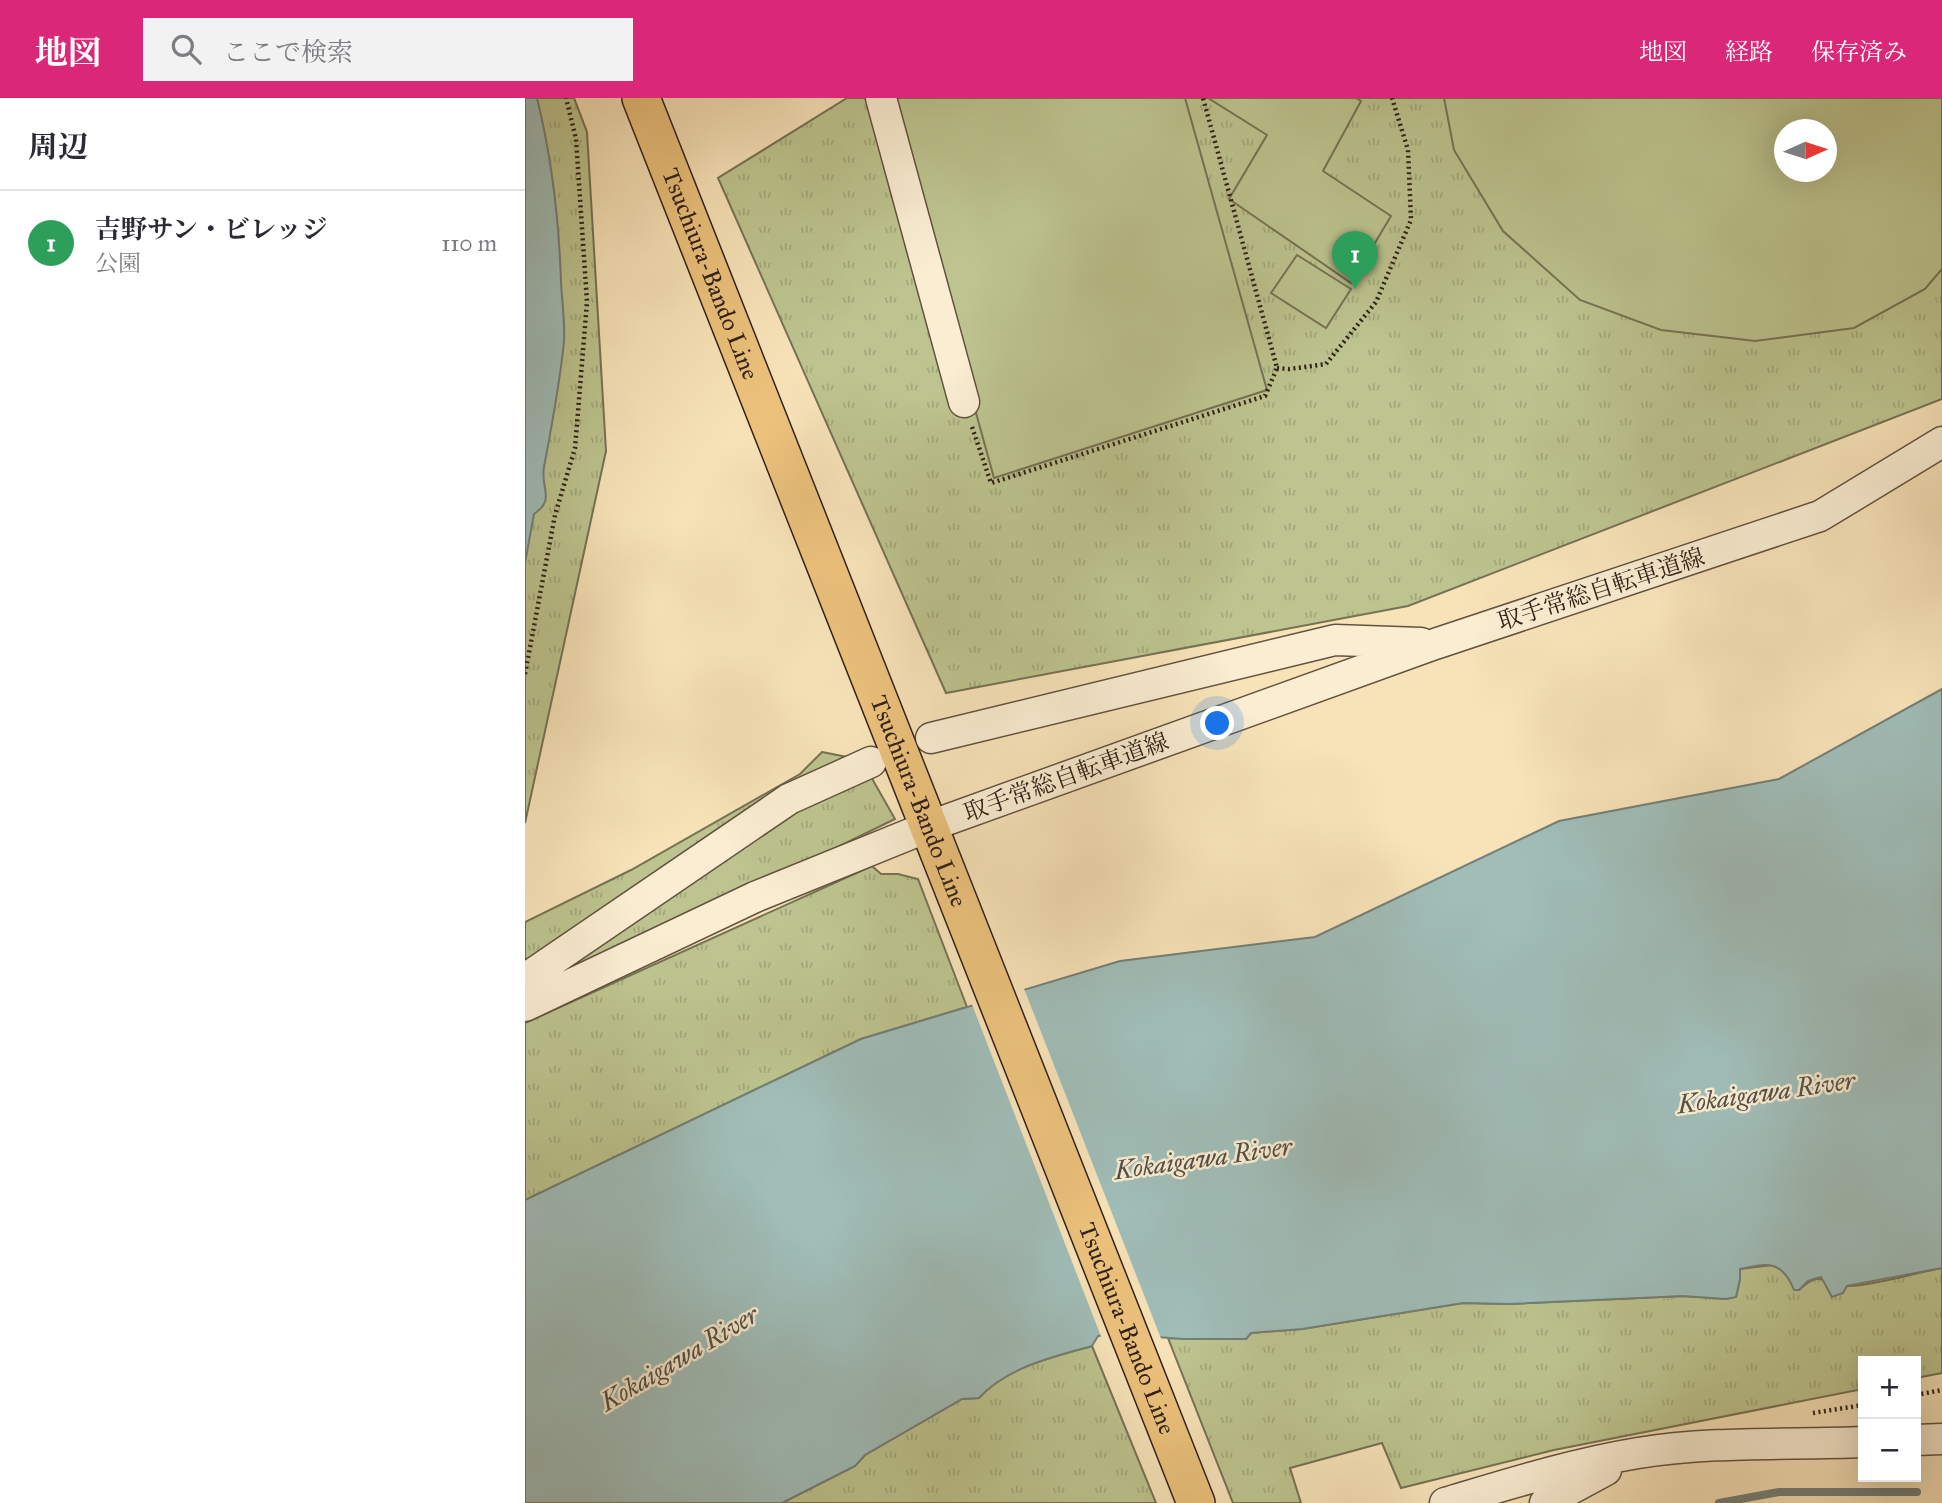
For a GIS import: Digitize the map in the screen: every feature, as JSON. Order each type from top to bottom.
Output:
[{"type":"main road","name":"Tsuchiura-Bando Line","points":[[641,98],[1196,1503]]},
{"type":"lane","points":[[881,98],[964,402]]},
{"type":"lane","name":"取手常総自転車道線","points":[[525,1006],[755,897],[1436,644],[1820,516],[1942,442]]},
{"type":"lane","points":[[931,738],[1335,640],[1436,644]]},
{"type":"lane","points":[[525,979],[789,799],[871,762]]},
{"type":"lane","points":[[1921,1440],[1942,1439]]},
{"type":"lane","points":[[1445,1503],[1546,1473],[1638,1453],[1695,1447],[1858,1442]]},
{"type":"lane","points":[[1545,1503],[1638,1453]]},
{"type":"path","points":[[525,674],[555,515],[575,447],[587,302],[576,139],[566,98]]},
{"type":"path","points":[[964,402],[991,483],[1265,396],[1277,368],[1203,98]]},
{"type":"path","points":[[1277,368],[1326,364],[1376,302],[1411,220],[1408,150],[1392,98]]},
{"type":"path","points":[[1921,1394],[1942,1390]]},
{"type":"green space","points":[[525,98],[574,98],[587,132],[606,451],[525,823]]},
{"type":"green space","points":[[847,98],[1942,98],[1942,399],[1408,606],[946,693],[718,178]]},
{"type":"green space","points":[[889,98],[1185,98],[1267,390],[994,478]]},
{"type":"green space","points":[[1208,98],[1356,98],[1361,101],[1323,171],[1391,216],[1351,283],[1229,199],[1267,135]]},
{"type":"green space","points":[[1444,98],[1942,98],[1942,269],[1925,289],[1854,328],[1755,341],[1661,330],[1580,300],[1503,231],[1454,150]]},
{"type":"green space","points":[[1297,255],[1351,289],[1326,328],[1271,293]]},
{"type":"green space","points":[[822,752],[852,758],[725,828],[525,964],[525,922],[631,870],[800,774]]},
{"type":"green space","points":[[870,775],[895,819],[614,956],[525,990],[796,810]]},
{"type":"green space","points":[[872,866],[881,874],[898,874],[918,879],[967,1007],[861,1039],[525,1200],[525,1023]]},
{"type":"green space","points":[[1772,1265],[1784,1270],[1799,1290],[1807,1283],[1819,1279],[1849,1286],[1942,1268],[1942,1373],[1921,1377],[1921,1356],[1858,1356],[1858,1390],[1554,1450],[1401,1488],[1382,1443],[1290,1468],[1301,1503],[1233,1503],[1168,1338],[1246,1339],[1251,1333],[1302,1329],[1463,1303],[1510,1304],[1683,1296],[1726,1299],[1736,1297],[1740,1269]]},
{"type":"green space","points":[[1092,1346],[1156,1503],[782,1503],[855,1466],[865,1455],[962,1399],[979,1398],[1003,1378],[1031,1364]]},
{"type":"water","points":[[525,98],[537,98],[551,167],[559,236],[564,334],[543,474],[546,498],[541,509],[534,514],[525,563]]},
{"type":"water","name":"Kokaigawa River","points":[[1942,689],[1942,1268],[1847,1286],[1843,1293],[1832,1297],[1821,1277],[1808,1281],[1799,1290],[1794,1290],[1784,1273],[1766,1265],[1740,1269],[1736,1297],[1726,1299],[1683,1296],[1510,1304],[1463,1303],[1302,1329],[1251,1333],[1246,1339],[1184,1339],[1115,1334],[1098,1336],[1092,1346],[1031,1364],[1003,1378],[979,1398],[962,1399],[865,1455],[855,1466],[782,1503],[525,1503],[525,1200],[861,1039],[1120,961],[1315,937],[1559,821],[1779,779]]},
{"type":"pier","points":[[1023,986],[1162,1341],[1102,1339],[971,1002]]},
{"type":"waterway","points":[[1719,1503],[1779,1492],[1917,1492]]},
{"type":"place","name":"吉野サン・ビレッジ","points":[[1355,289]]}]
